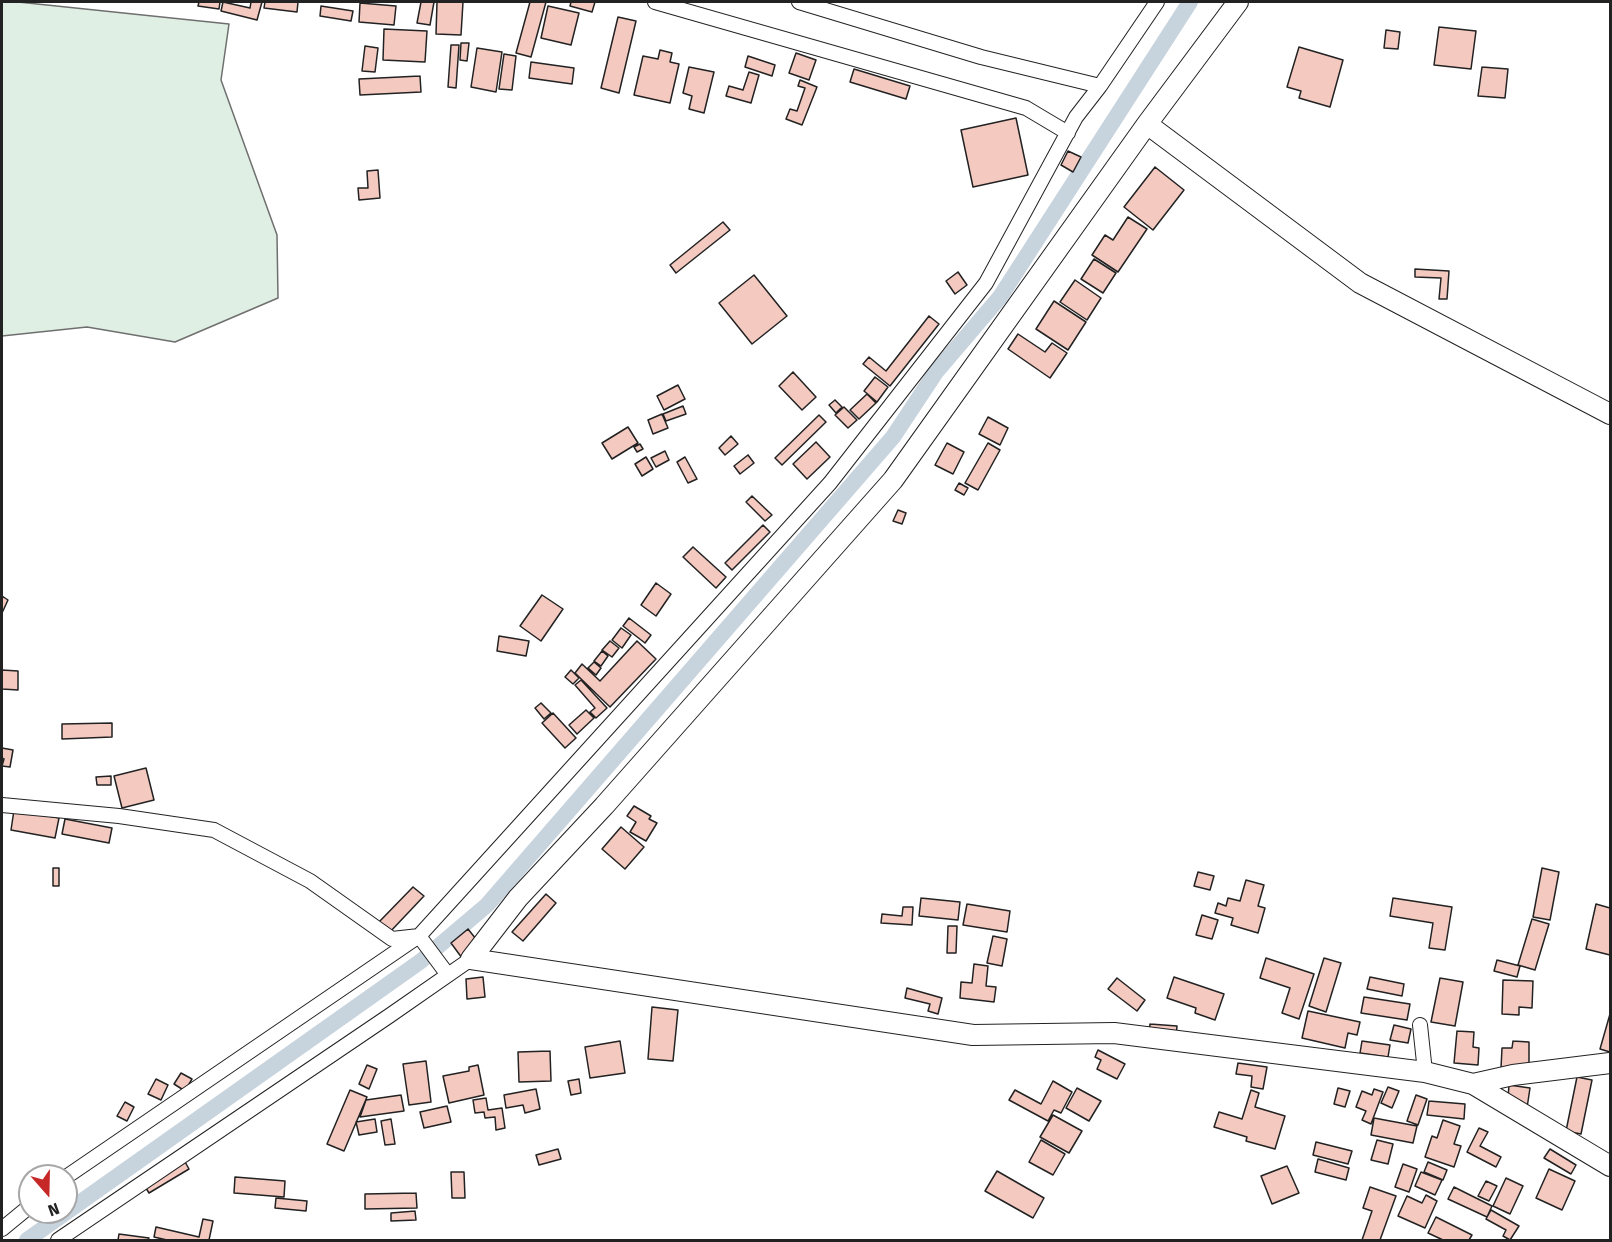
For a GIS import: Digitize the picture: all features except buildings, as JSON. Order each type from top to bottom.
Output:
[{"type":"street","points":[[654,2],[1026,108],[1068,133]]},
{"type":"street","points":[[799,2],[981,57],[1100,86]]},
{"type":"street","points":[[78,1169],[419,936],[830,483],[986,283],[1076,117],[1157,2]]},
{"type":"street","points":[[58,1240],[471,959],[518,898],[604,806],[893,480],[1147,124],[1238,2]]},
{"type":"street","points":[[1147,124],[1360,283],[1611,414]]},
{"type":"street","points":[[2,805],[119,816],[214,830],[310,881],[392,939],[419,936]]},
{"type":"street","points":[[419,936],[448,975]]},
{"type":"street","points":[[471,959],[973,1035],[1114,1033],[1425,1072],[1473,1084],[1611,1166]]},
{"type":"street","points":[[1420,1025],[1425,1072]]},
{"type":"street","points":[[1473,1084],[1513,1075],[1611,1063]]},
{"type":"street","points":[[2,1229],[18,1216]]},
{"type":"green space","points":[[2,2],[229,24],[221,80],[277,235],[278,298],[175,342],[87,327],[2,336]]},
{"type":"waterway","points":[[27,1240],[421,961],[487,905],[893,437],[936,372],[1000,297],[1190,2]]}]
